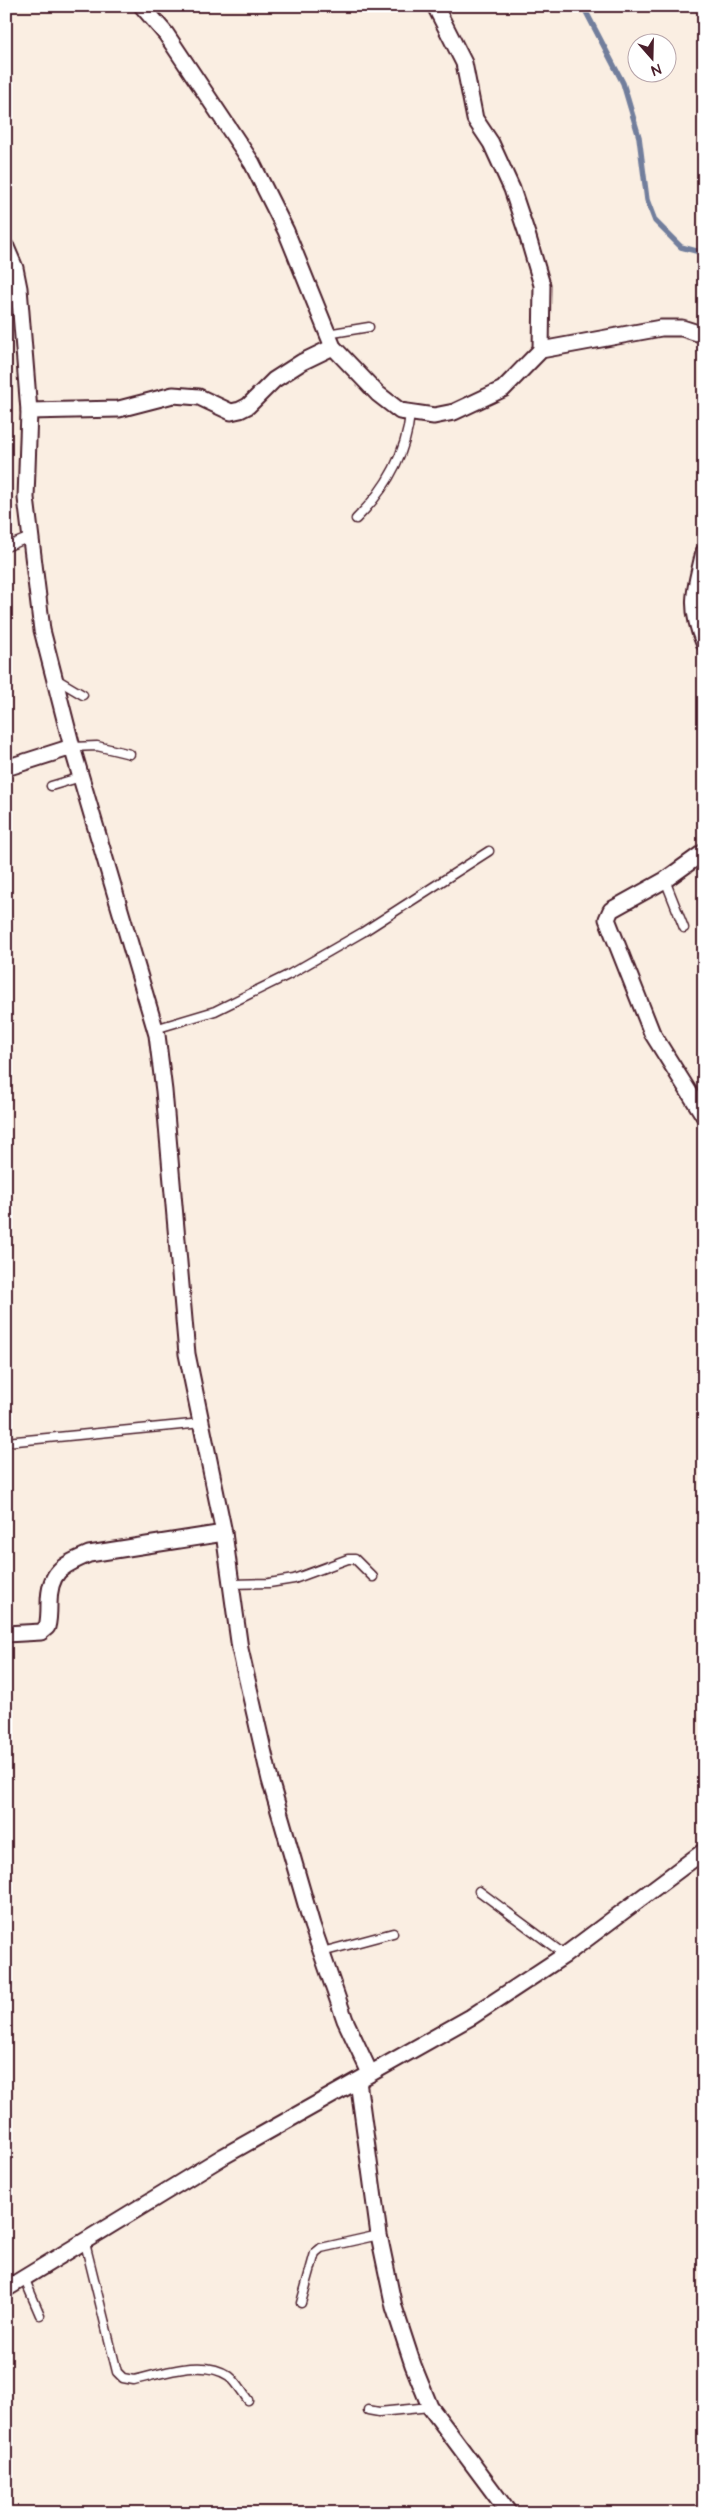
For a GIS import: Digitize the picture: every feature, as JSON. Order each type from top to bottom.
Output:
[{"type":"street","points":[[142,6],[166,34],[252,163],[286,231],[330,340],[378,394],[400,411],[410,414],[434,416],[454,412],[484,400],[503,389],[541,350],[661,328],[682,328],[704,335]]},
{"type":"street","points":[[435,6],[464,62],[476,119],[491,143],[512,189],[527,234],[542,285],[541,350]]},
{"type":"street","points":[[6,247],[15,268],[19,288],[29,411],[26,498],[42,630],[72,747],[155,1029],[164,1091],[187,1354],[224,1533],[240,1649],[270,1780],[322,1952],[364,2077],[379,2235],[394,2307],[430,2407],[509,2513]]},
{"type":"street","points":[[29,411],[119,409],[174,395],[199,397],[232,412],[248,406],[274,380],[309,358],[330,340]]},
{"type":"street","points":[[704,552],[695,590],[693,612],[704,643]]},
{"type":"street","points":[[6,768],[72,747]]},
{"type":"street","points":[[704,852],[665,880],[611,910],[607,919],[652,1033],[704,1116]]},
{"type":"street","points":[[6,1634],[41,1632],[48,1628],[49,1589],[52,1579],[56,1572],[76,1560],[89,1554],[224,1533]]},
{"type":"street","points":[[6,2289],[25,2280],[224,2156],[471,2017],[565,1955],[704,1851]]},
{"type":"lane","points":[[330,340],[369,327]]},
{"type":"lane","points":[[356,519],[372,504],[391,474],[408,434],[410,414]]},
{"type":"lane","points":[[6,547],[30,537]]},
{"type":"lane","points":[[54,678],[83,695]]},
{"type":"lane","points":[[72,747],[97,746],[130,754]]},
{"type":"lane","points":[[51,786],[81,777]]},
{"type":"lane","points":[[155,1029],[215,1011],[290,974],[363,932],[489,851]]},
{"type":"lane","points":[[665,880],[684,928]]},
{"type":"lane","points":[[6,1442],[202,1423]]},
{"type":"lane","points":[[231,1584],[269,1583],[294,1579],[348,1559],[355,1559],[373,1577]]},
{"type":"lane","points":[[479,1891],[565,1955]]},
{"type":"lane","points":[[322,1952],[393,1933]]},
{"type":"lane","points":[[301,2303],[315,2253],[321,2248],[379,2235]]},
{"type":"lane","points":[[85,2243],[117,2372],[123,2378],[134,2380],[202,2368],[220,2371],[236,2383],[248,2400]]},
{"type":"lane","points":[[25,2280],[40,2316]]},
{"type":"lane","points":[[368,2410],[379,2412],[430,2407]]},
{"type":"waterway","points":[[583,6],[623,83],[639,137],[647,200],[655,221],[681,247],[704,253]]}]
